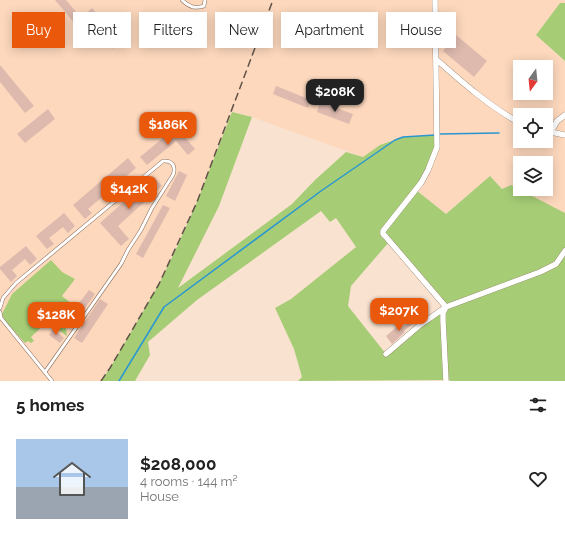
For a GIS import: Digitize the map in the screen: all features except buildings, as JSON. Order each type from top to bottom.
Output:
[{"type":"street","points":[[435,0],[437,60],[437,140],[435,154],[421,182],[385,228],[383,234],[446,307]]},
{"type":"street","points":[[437,60],[479,96],[513,119]]},
{"type":"street","points":[[553,125],[565,115]]},
{"type":"street","points":[[553,132],[565,136]]},
{"type":"street","points":[[386,354],[420,324],[446,307],[540,272],[556,264],[565,251]]},
{"type":"street","points":[[446,307],[443,313],[442,321],[446,381]]},
{"type":"lane","points":[[182,0],[186,4],[196,8],[204,6],[205,0]]},
{"type":"lane","points":[[0,308],[3,298],[16,283],[163,161],[172,163],[174,167],[173,176],[152,208],[121,264],[45,372]]},
{"type":"lane","points":[[0,312],[1,318],[52,381]]},
{"type":"shaded area","points":[[0,0],[565,0],[565,3],[560,3],[536,35],[565,61],[565,213],[532,196],[553,196],[553,156],[513,156],[513,186],[511,185],[502,189],[490,176],[446,214],[416,190],[437,135],[403,137],[380,145],[363,157],[252,117],[232,112],[197,202],[159,284],[101,381],[0,381]]},
{"type":"green space","points":[[560,3],[565,3],[565,61],[536,35]]},
{"type":"green space","points":[[232,112],[252,117],[219,206],[178,288],[292,204],[315,180],[346,152],[363,157],[380,145],[403,137],[437,135],[437,147],[416,190],[446,214],[490,176],[502,189],[511,185],[513,186],[513,196],[532,196],[565,213],[565,381],[298,381],[302,377],[294,349],[275,308],[291,299],[356,247],[336,218],[330,222],[321,211],[197,300],[148,342],[150,355],[135,381],[101,381],[159,284],[197,202]],"holes":[[[389,242],[446,307],[386,354],[348,306],[351,286]]]},
{"type":"green space","points":[[51,260],[62,272],[75,279],[62,296],[78,309],[66,328],[67,336],[47,322],[31,337],[34,341],[31,343],[28,341],[25,343],[5,321],[2,314],[12,294]]},
{"type":"waterway","points":[[439,134],[499,133]]},
{"type":"waterway","points":[[119,381],[164,307],[321,191],[395,140],[403,137],[435,135]]},
{"type":"railway","points":[[101,381],[159,284],[197,202],[273,0]]}]
